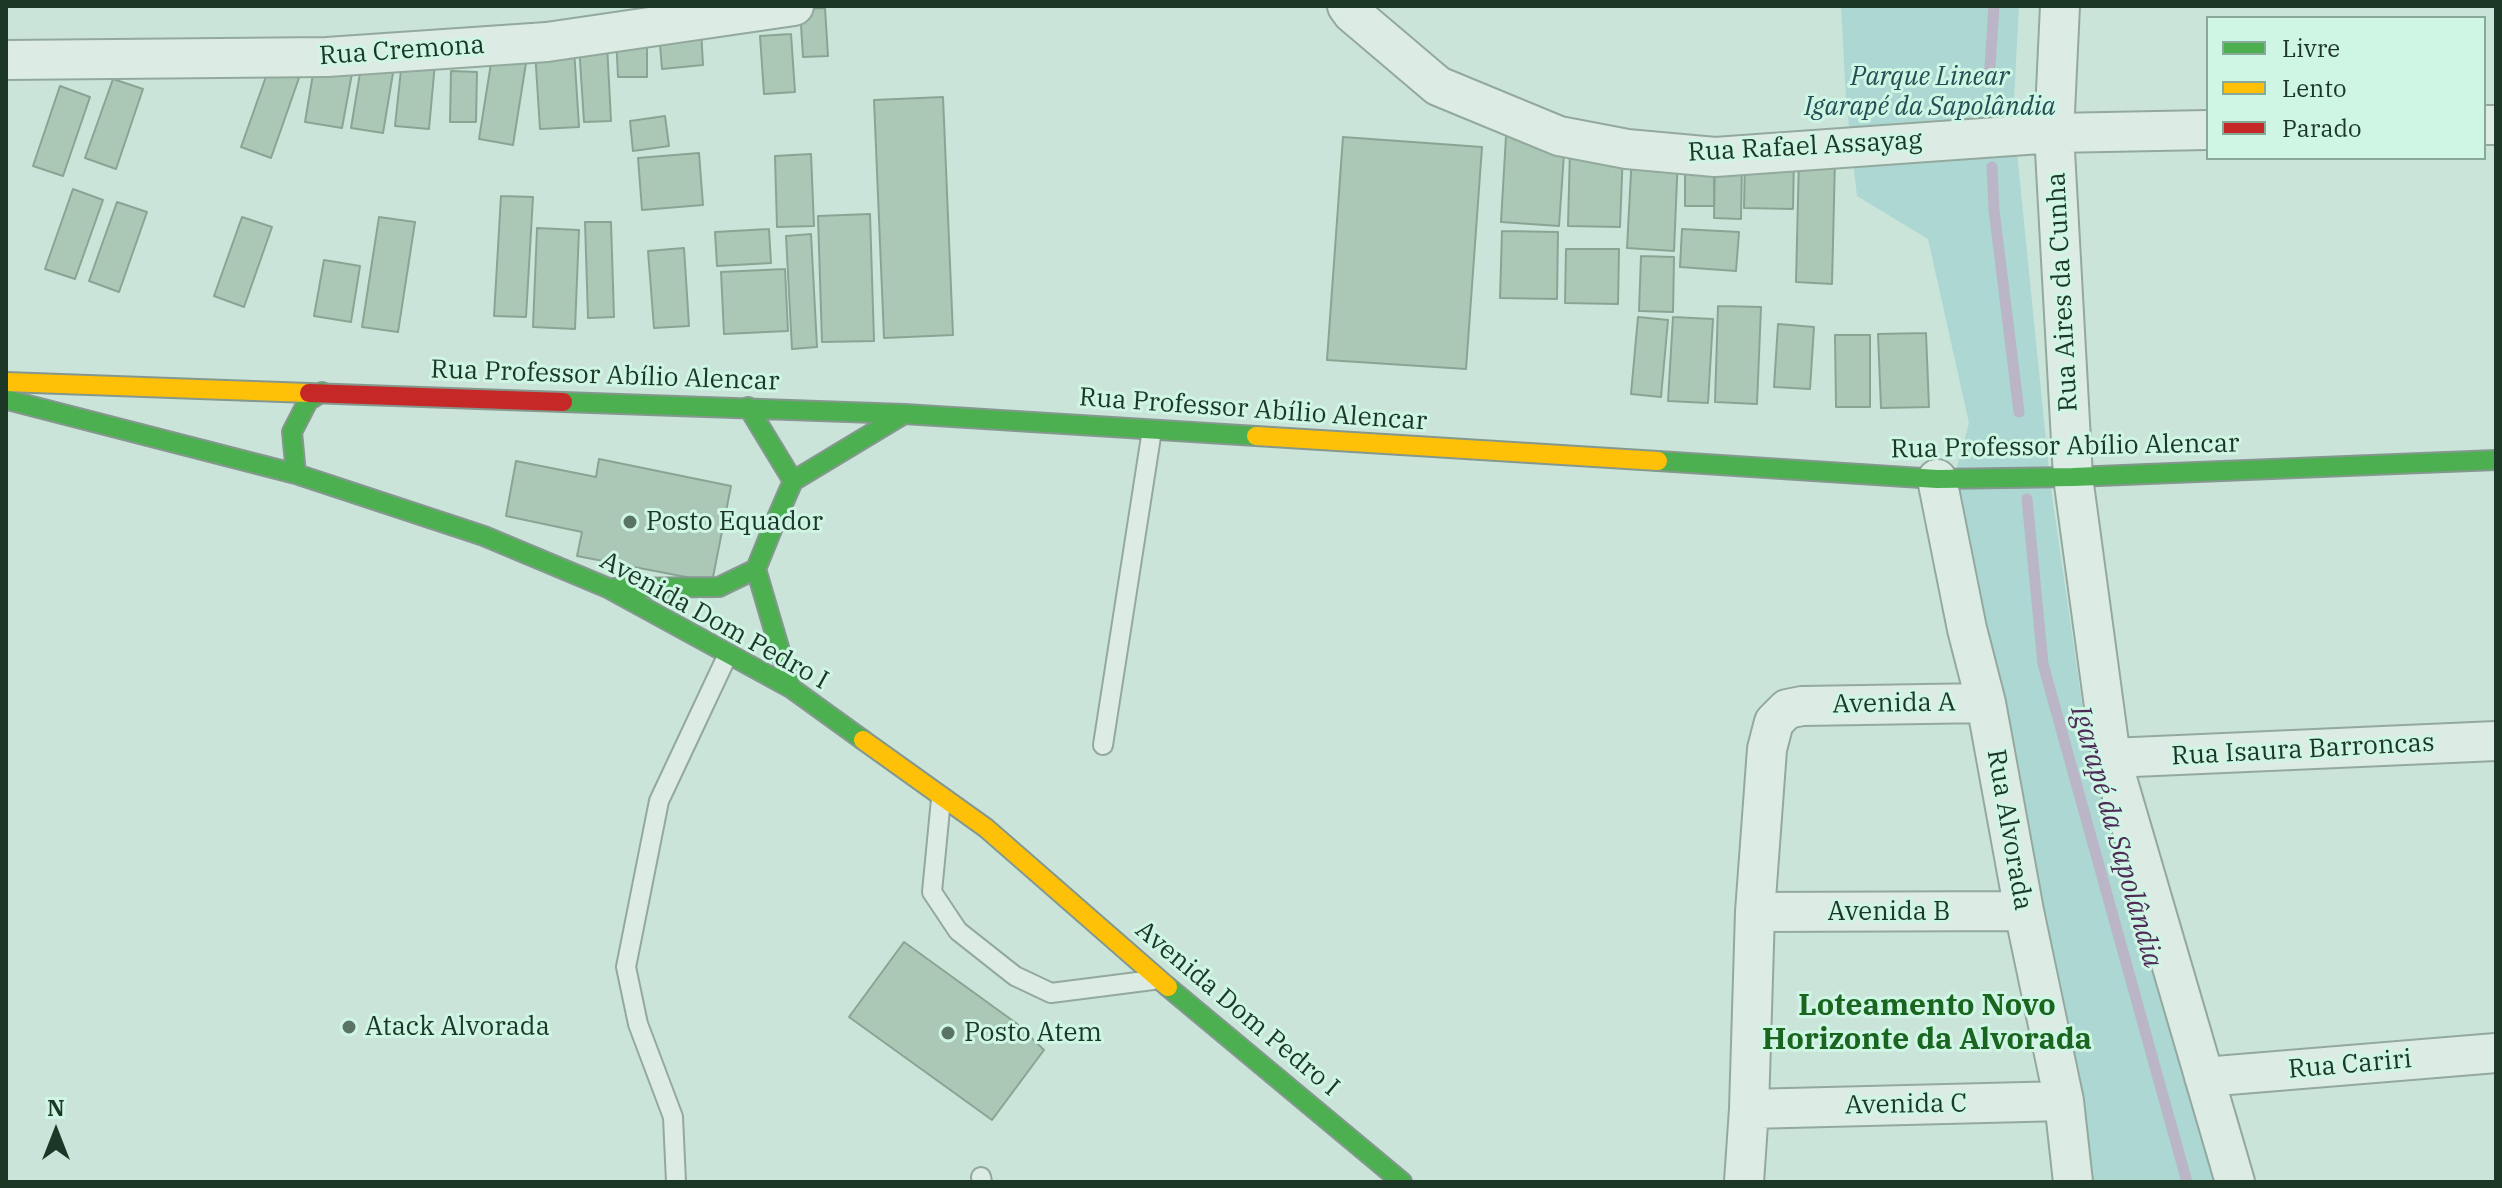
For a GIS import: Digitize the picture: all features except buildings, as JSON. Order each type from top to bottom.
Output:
[{"type":"street","name":"Rua Cremona","points":[[6,60],[327,57],[547,42],[794,6]]},
{"type":"street","name":"Rua Rafael Assayag","points":[[1347,6],[1438,86],[1559,136],[1627,149],[1715,157],[2054,133],[2206,130]]},
{"type":"street","name":"Rua Aires da Cunha","points":[[2060,6],[2054,133],[2073,477],[2111,758],[2235,1182]]},
{"type":"street","name":"Rua Professor Abílio Alencar","points":[[6,382],[904,414],[1937,479],[2073,477],[2496,460]]},
{"type":"street","points":[[296,474],[292,432],[308,401],[322,392]]},
{"type":"street","name":"Avenida Dom Pedro I","points":[[6,399],[296,474],[484,536],[608,588],[791,688],[986,828],[1159,979],[1402,1182]]},
{"type":"street","points":[[748,407],[793,481]]},
{"type":"street","points":[[791,688],[756,569],[793,481],[904,414]]},
{"type":"street","name":"Rua Alvorada","points":[[1937,479],[1967,629],[1986,703],[2024,911],[2064,1101],[2073,1182]]},
{"type":"street","points":[[608,588],[719,587],[756,569]]},
{"type":"street","name":"Avenida A","points":[[1755,912],[1767,749],[1774,722],[1787,709],[1802,706],[1986,703]]},
{"type":"street","name":"Rua Isaura Barroncas","points":[[2111,758],[2496,741]]},
{"type":"street","name":"Avenida B","points":[[1755,912],[2024,911]]},
{"type":"street","points":[[1744,1182],[1755,912]]},
{"type":"street","name":"Rua Cariri","points":[[2204,1077],[2496,1053]]},
{"type":"street","name":"Avenida C","points":[[1749,1109],[2064,1101]]},
{"type":"lane","points":[[1103,745],[1152,430]]},
{"type":"lane","points":[[676,1182],[673,1117],[638,1024],[626,967],[659,801],[728,654]]},
{"type":"lane","points":[[941,796],[932,892],[958,931],[1015,976],[1051,993],[1159,979]]},
{"type":"green space","name":"Parque Linear Igarapé da Sapolândia","points":[[1841,6],[2019,6],[2014,99],[2018,162],[2050,481],[2087,738],[2127,867],[2214,1182],[2079,1182],[1948,499],[1969,423],[1928,239],[1857,196],[1846,99]]},
{"type":"waterway","name":"Igarapé da Sapolândia","points":[[1989,83],[1994,6]]},
{"type":"waterway","name":"Igarapé da Sapolândia","points":[[1992,167],[1994,210],[2019,412]]},
{"type":"waterway","name":"Igarapé da Sapolândia","points":[[2027,499],[2043,664],[2187,1182]]},
{"type":"traffic: fast","points":[[296,474],[292,432],[308,401],[322,392]]},
{"type":"traffic: fast","points":[[8,400],[296,474],[484,536],[608,588],[791,688],[863,740]]},
{"type":"traffic: fast","points":[[563,402],[904,414],[1256,436]]},
{"type":"traffic: fast","points":[[748,407],[793,481]]},
{"type":"traffic: fast","points":[[791,688],[756,569],[773,527],[793,481],[904,414]]},
{"type":"traffic: fast","points":[[1658,461],[1937,479],[2073,477],[2496,460]]},
{"type":"traffic: fast","points":[[614,588],[719,587],[756,569]]},
{"type":"traffic: fast","points":[[1168,987],[1402,1182]]},
{"type":"traffic: slow","points":[[6,382],[309,393]]},
{"type":"traffic: slow","points":[[1256,436],[1658,461]]},
{"type":"traffic: slow","points":[[863,740],[986,828],[1168,987]]},
{"type":"traffic: jam","points":[[309,393],[563,402]]},
{"type":"place","name":"Posto Equador","points":[[630,522]]},
{"type":"place","name":"Atack Alvorada","points":[[349,1027]]},
{"type":"place","name":"Posto Atem","points":[[948,1033]]},
{"type":"district","name":"Loteamento Novo Horizonte da Alvorada","points":[[1927,1023]]}]
